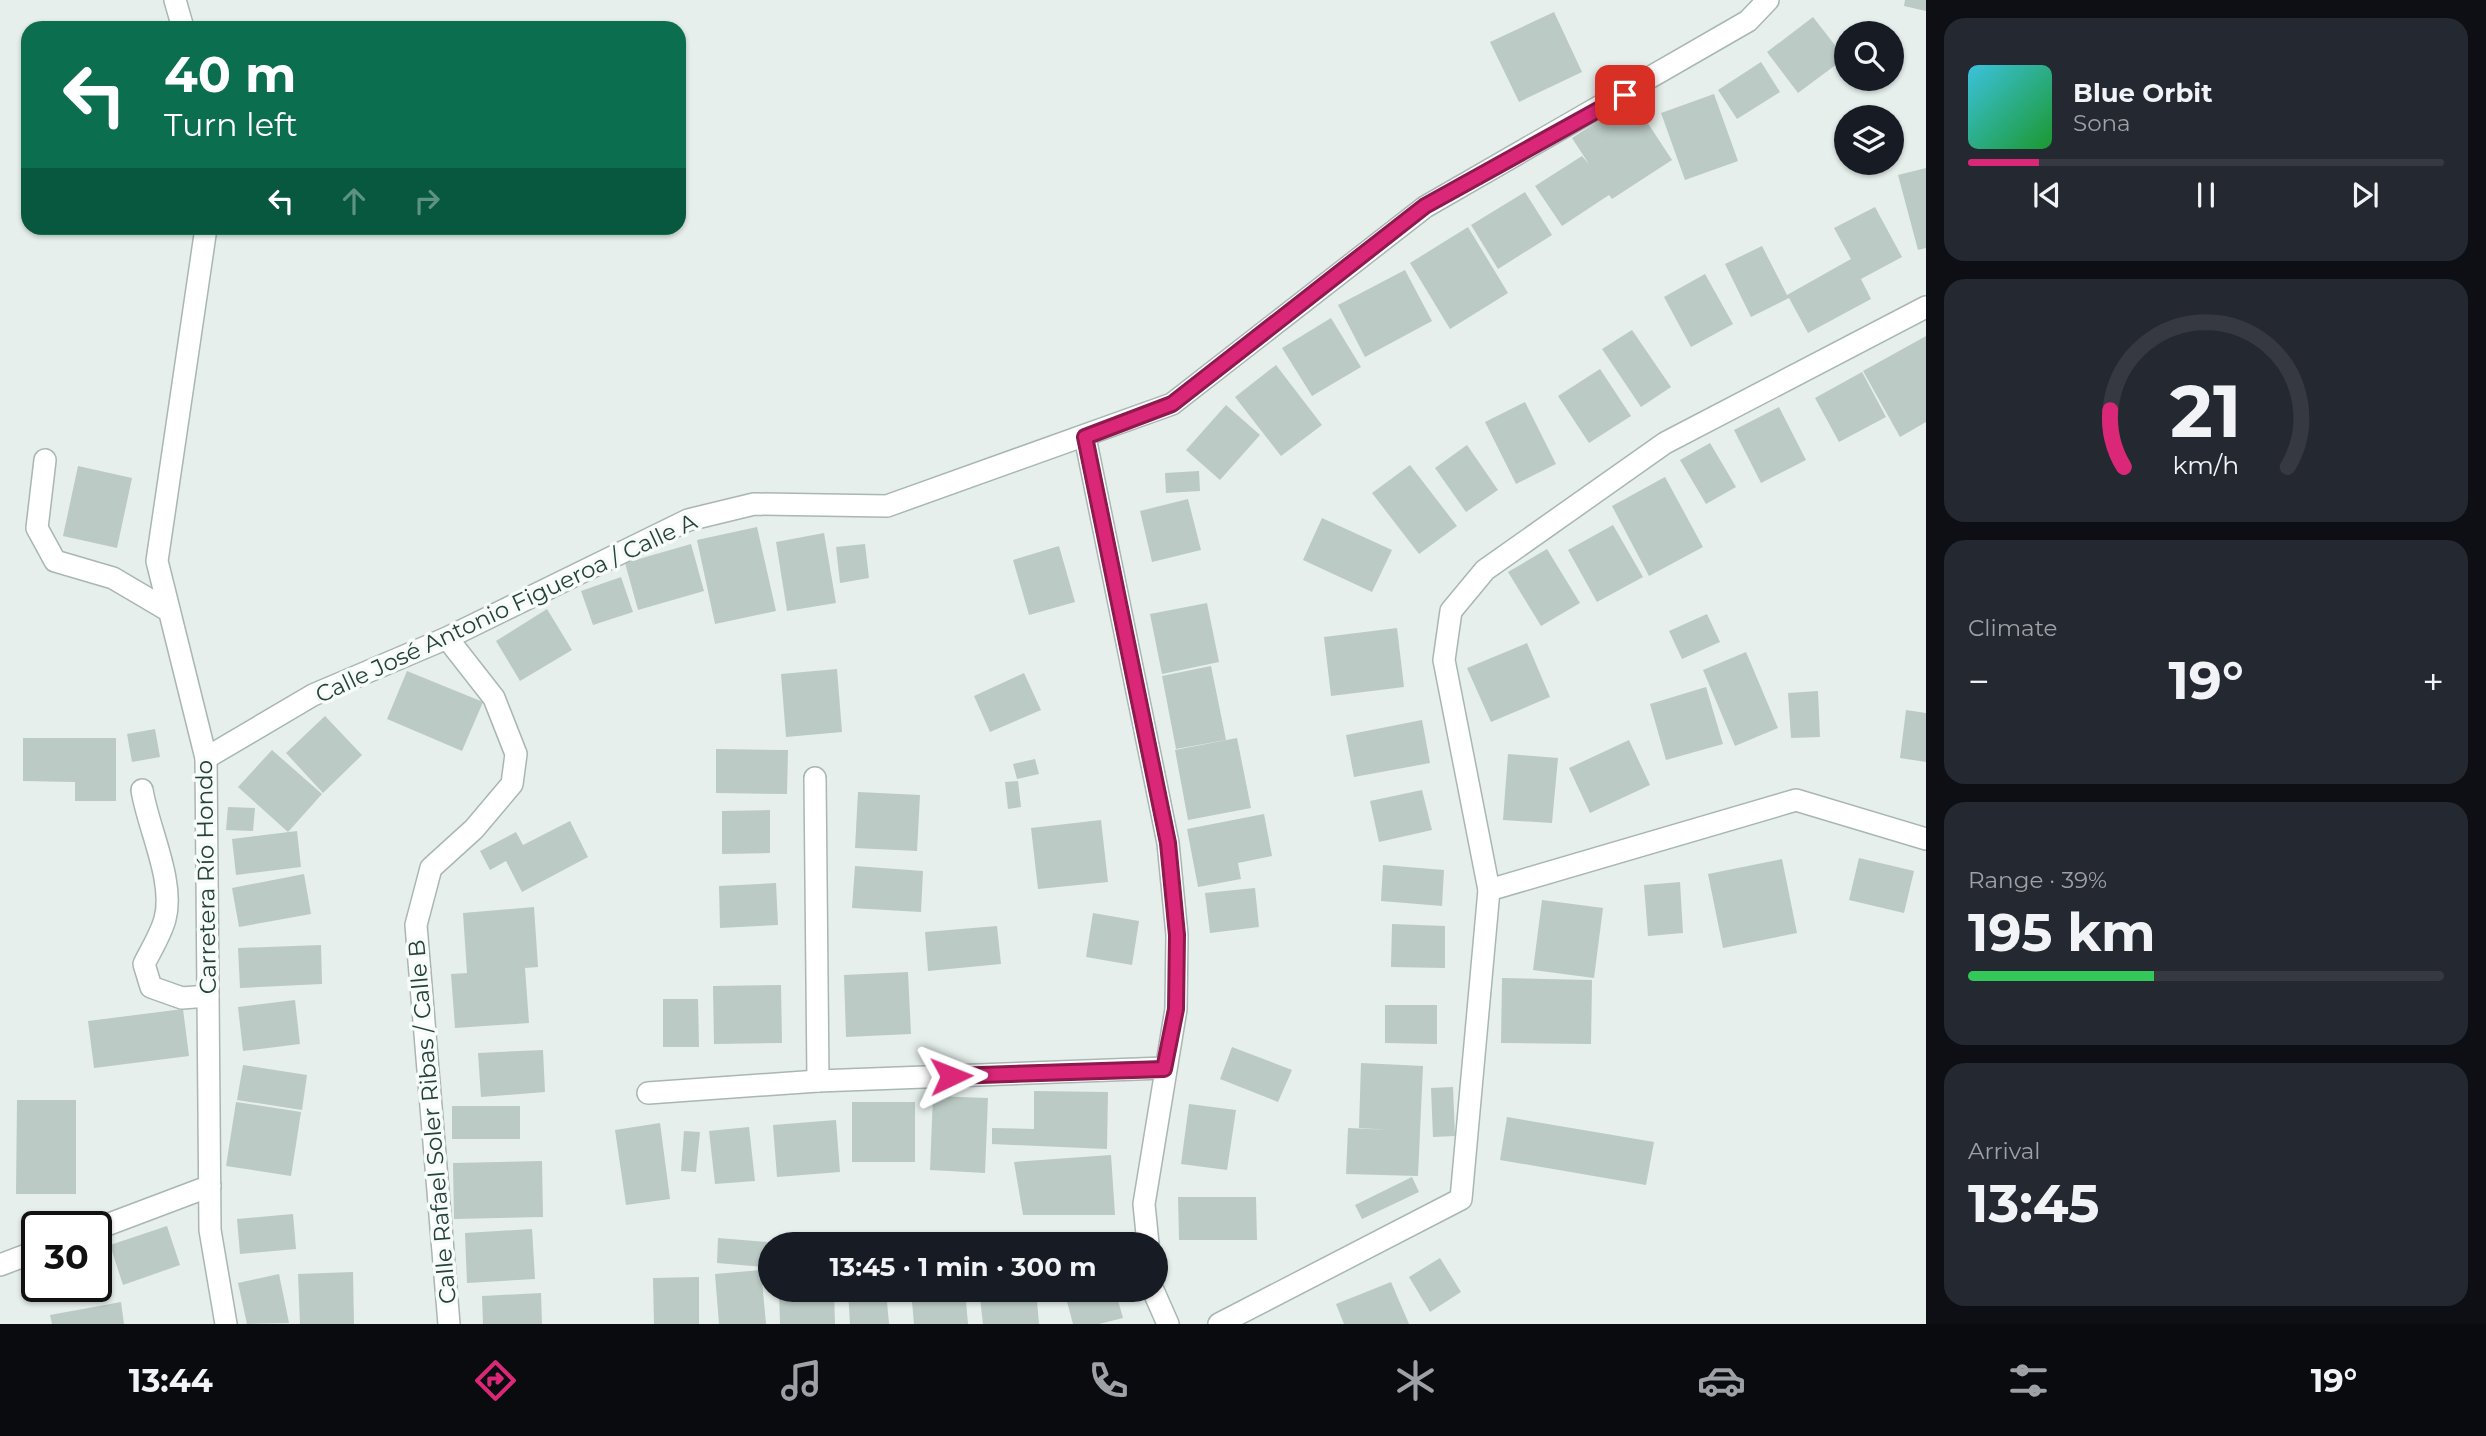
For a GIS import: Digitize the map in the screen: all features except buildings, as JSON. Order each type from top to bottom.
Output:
[{"type":"street","points":[[176,0],[181,21]]},
{"type":"street","name":"Calle José Antonio Figueroa / Calle A","points":[[206,758],[313,695],[447,638],[688,520],[754,504],[887,506],[1172,404],[1425,206],[1748,21],[1768,0]]},
{"type":"street","name":"Carretera Río Hondo","points":[[205,235],[156,561],[206,758],[210,1230],[226,1324]]},
{"type":"street","points":[[1219,1324],[1461,1199],[1489,890],[1444,660],[1451,611],[1485,570],[1665,443],[1926,307]]},
{"type":"street","points":[[1085,437],[1168,843],[1177,935],[1176,1009],[1164,1069],[1144,1204],[1147,1232]]},
{"type":"street","points":[[45,460],[37,528],[55,561],[113,578],[169,611]]},
{"type":"street","name":"Calle Rafael Soler Ribas / Calle B","points":[[447,638],[494,698],[516,754],[512,784],[474,829],[431,868],[416,925],[449,1324]]},
{"type":"street","points":[[815,778],[818,1081]]},
{"type":"street","points":[[142,790],[146,815],[159,854],[166,900],[165,919],[144,964],[151,987],[182,998],[208,996]]},
{"type":"street","points":[[1489,890],[1796,800],[1926,839]]},
{"type":"street","points":[[648,1093],[818,1081],[1164,1069]]},
{"type":"street","points":[[112,1223],[209,1186]]},
{"type":"street","points":[[0,1265],[21,1257]]},
{"type":"street","points":[[1158,1302],[1168,1324]]},
{"type":"route","points":[[951,1076],[1164,1069],[1176,1009],[1177,935],[1168,843],[1085,437],[1172,404],[1425,206],[1625,95]]}]
